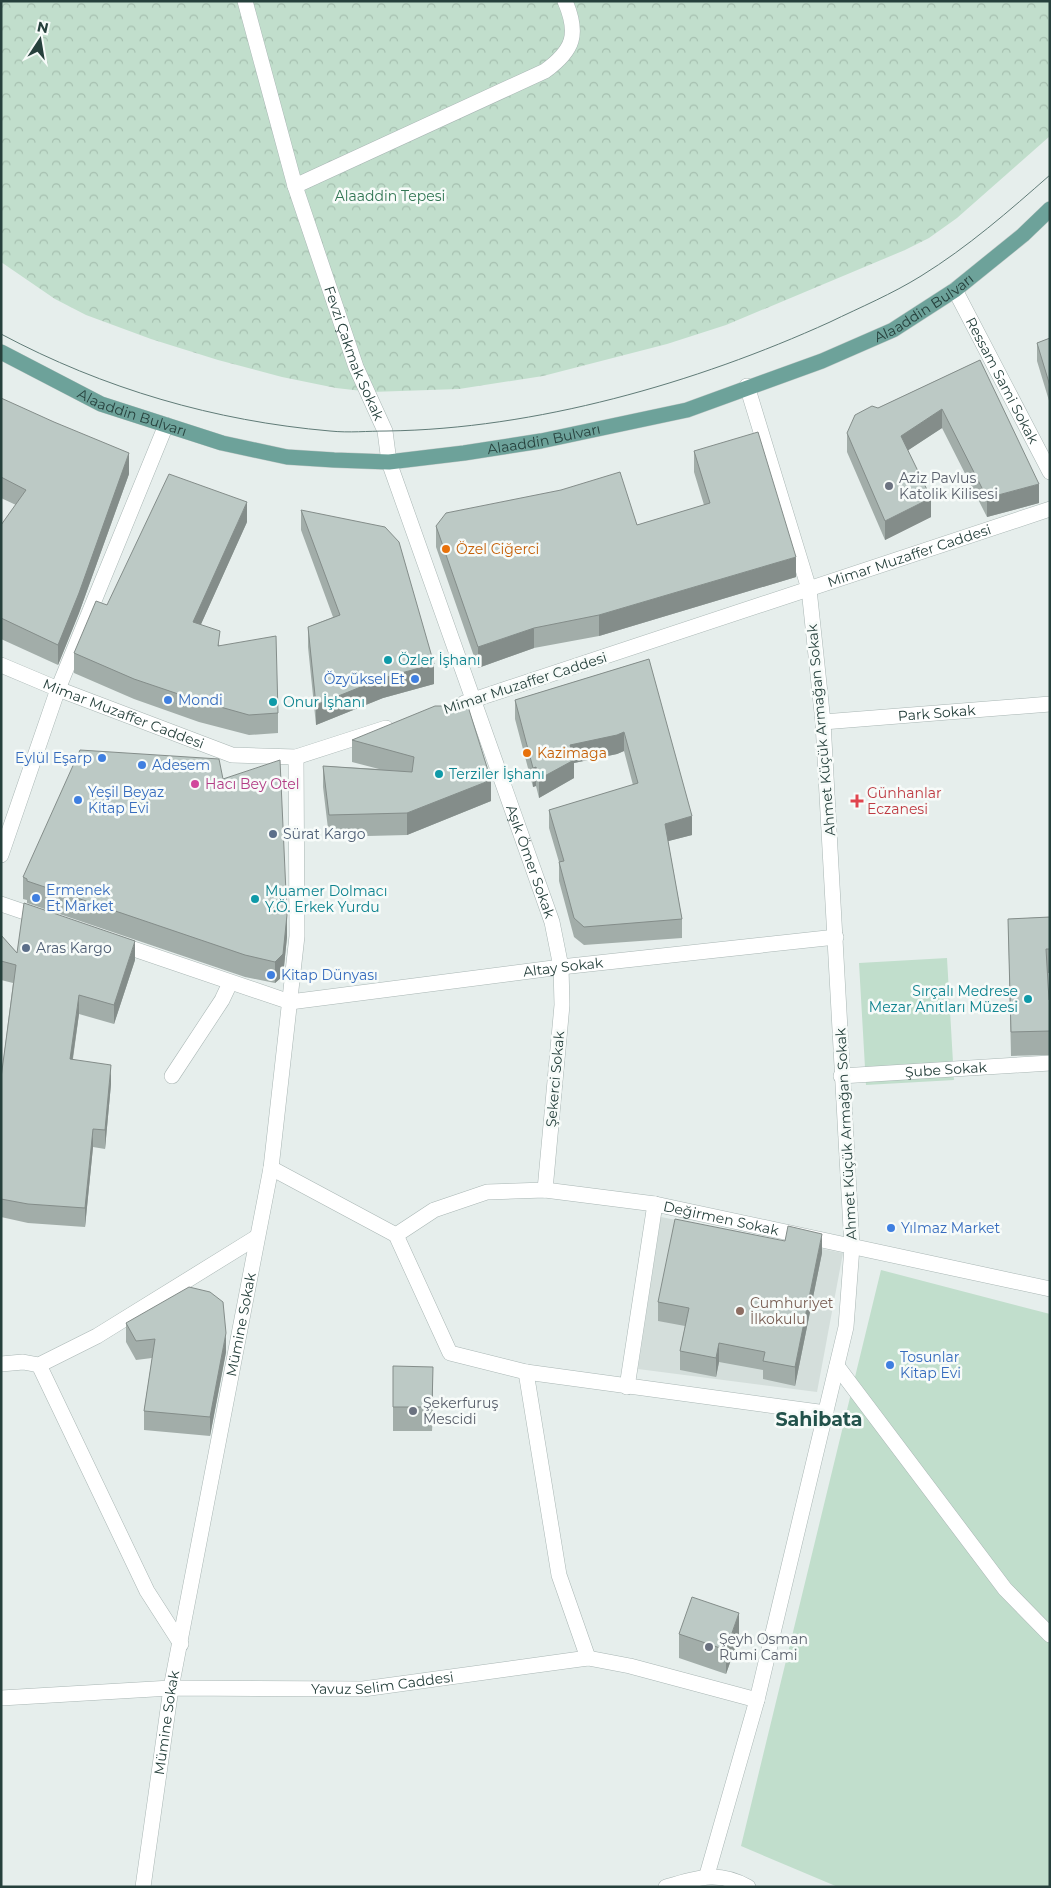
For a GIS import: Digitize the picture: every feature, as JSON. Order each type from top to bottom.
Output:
[{"type":"main road","name":"Alaaddin Bulvarı","points":[[1,352],[101,404],[222,443],[287,457],[389,462],[464,453],[611,427],[687,410],[747,386],[822,361],[893,330],[955,290],[1022,235],[1050,209]]},
{"type":"main road","points":[[1,358],[36,371]]},
{"type":"street","name":"Fevzi Çakmak Sokak","points":[[245,1],[294,186],[356,367],[385,431],[389,462],[473,700]]},
{"type":"street","points":[[294,186],[545,71],[564,57],[571,40],[572,18],[565,1]]},
{"type":"street","name":"Ressam Sami Sokak","points":[[955,290],[1050,472]]},
{"type":"street","name":"Ahmet Küçük Armağan Sokak","points":[[708,1875],[757,1700],[846,1327],[852,1247],[841,1076],[836,938],[823,722],[809,589],[747,386]]},
{"type":"street","points":[[1,855],[58,689],[166,425]]},
{"type":"street","name":"Mimar Muzaffer Caddesi","points":[[454,706],[1050,509]]},
{"type":"street","name":"Mimar Muzaffer Caddesi","points":[[1,665],[58,689],[232,755],[296,757],[398,724]]},
{"type":"street","name":"Aşık Ömer Sokak","points":[[473,700],[552,922],[561,967]]},
{"type":"street","name":"Park Sokak","points":[[823,722],[1050,704]]},
{"type":"street","name":"Mümine Sokak","points":[[143,1887],[171,1688],[181,1644],[271,1168],[297,936],[296,757]]},
{"type":"street","points":[[1,904],[56,923]]},
{"type":"street","points":[[102,938],[290,1002]]},
{"type":"street","name":"Altay Sokak","points":[[290,1002],[561,967],[836,938]]},
{"type":"street","name":"Şekerci Sokak","points":[[545,1190],[562,1005],[561,967]]},
{"type":"street","points":[[172,1076],[222,1000],[230,982]]},
{"type":"street","name":"Şube Sokak","points":[[841,1076],[1050,1063]]},
{"type":"street","points":[[271,1168],[396,1235],[450,1352],[526,1372],[826,1413]]},
{"type":"street","name":"Değirmen Sokak","points":[[396,1235],[434,1210],[487,1192],[545,1190],[655,1204],[1050,1289]]},
{"type":"street","points":[[627,1386],[655,1204]]},
{"type":"street","points":[[1,1364],[23,1362],[39,1365],[97,1336],[257,1237]]},
{"type":"street","points":[[39,1365],[147,1592],[181,1644]]},
{"type":"street","points":[[837,1366],[1005,1589],[1050,1635]]},
{"type":"street","points":[[526,1372],[559,1575],[588,1658]]},
{"type":"street","name":"Yavuz Selim Caddesi","points":[[1,1698],[171,1688],[363,1689],[588,1658],[630,1666],[757,1700]]},
{"type":"street","points":[[666,1887],[708,1875],[748,1887]]},
{"type":"shaded area","name":"Cumhuriyet İlkokulu","points":[[661,1217],[843,1253],[817,1392],[638,1369]]},
{"type":"green space","name":"Alaaddin Tepesi","points":[[1,1],[1050,1],[1050,136],[957,218],[929,238],[905,250],[726,325],[667,344],[543,376],[459,389],[371,392],[336,388],[282,377],[218,360],[151,339],[86,315],[55,299],[1,262]]},
{"type":"green space","points":[[947,958],[954,1080],[866,1085],[859,963]]},
{"type":"green space","points":[[881,1270],[1050,1314],[1050,1887],[838,1887],[741,1846]]},
{"type":"building","points":[[1050,338],[1050,386],[1037,343]]},
{"type":"building","points":[[980,360],[1039,484],[987,498],[942,409],[901,436],[931,498],[885,521],[847,433],[855,415],[872,406],[878,408]]},
{"type":"building","points":[[1,398],[129,453],[79,593],[58,645],[1,618],[1,525],[26,490],[1,477]]},
{"type":"building","points":[[758,432],[796,557],[599,615],[534,628],[478,647],[436,526],[446,513],[561,490],[620,472],[637,525],[710,503],[694,451]]},
{"type":"building","points":[[169,474],[247,502],[193,622],[220,631],[218,646],[276,636],[278,713],[249,715],[199,701],[134,679],[74,653],[96,601],[107,605]]},
{"type":"building","points":[[301,510],[385,527],[399,542],[434,664],[383,678],[316,705],[308,627],[340,615]]},
{"type":"building","points":[[649,659],[692,816],[665,824],[682,919],[584,927],[574,918],[559,862],[564,861],[549,810],[638,783],[624,732],[570,745],[574,760],[539,779],[536,767],[533,768],[515,700]]},
{"type":"building","points":[[466,700],[491,780],[407,813],[329,815],[323,766],[412,772],[414,757],[352,740],[435,706],[446,706]]},
{"type":"building","points":[[80,750],[219,759],[223,779],[280,760],[287,915],[283,954],[275,962],[245,955],[27,881],[23,877]]},
{"type":"building","points":[[24,903],[135,941],[114,1005],[79,995],[70,1059],[111,1065],[105,1130],[93,1129],[85,1208],[28,1204],[1,1199],[1,1078],[16,965],[1,961],[1,935],[17,953]]},
{"type":"building","name":"Sırçalı Medrese Mezar Anıtları Müzesi","points":[[1050,917],[1050,949],[1046,949],[1050,1000],[1050,1031],[1011,1032],[1008,919]]},
{"type":"building","name":"Cumhuriyet İlkokulu","points":[[675,1219],[785,1241],[788,1226],[822,1234],[795,1367],[763,1361],[765,1352],[719,1343],[716,1358],[680,1351],[689,1308],[658,1302]]},
{"type":"building","points":[[189,1287],[210,1292],[223,1302],[226,1333],[210,1417],[144,1411],[155,1339],[136,1341],[126,1323]]},
{"type":"building","points":[[393,1366],[433,1367],[432,1407],[393,1407]]},
{"type":"building","points":[[692,1597],[739,1613],[726,1650],[679,1634]]},
{"type":"tram line","points":[[1,334],[40,354],[120,386],[161,399],[245,419],[344,432],[443,428],[500,422],[614,399],[670,383],[779,344],[830,322],[899,289],[938,265],[988,228],[1050,175]]},
{"type":"place","name":"Aziz Pavlus Katolik Kilisesi","points":[[889,486]]},
{"type":"place","name":"Özel Ciğerci","points":[[446,549]]},
{"type":"place","name":"Özler İşhanı","points":[[388,660]]},
{"type":"place","name":"Özyüksel Et","points":[[415,679]]},
{"type":"place","name":"Mondi","points":[[168,700]]},
{"type":"place","name":"Onur İşhanı","points":[[273,702]]},
{"type":"place","name":"Kazimaga","points":[[527,753]]},
{"type":"place","name":"Eylül Eşarp","points":[[102,758]]},
{"type":"place","name":"Adesem","points":[[142,765]]},
{"type":"place","name":"Terziler İşhanı","points":[[439,774]]},
{"type":"place","name":"Hacı Bey Otel","points":[[195,784]]},
{"type":"place","name":"Yeşil Beyaz Kitap Evi","points":[[78,800]]},
{"type":"place","name":"Günhanlar Eczanesi","points":[[857,801]]},
{"type":"place","name":"Sürat Kargo","points":[[273,834]]},
{"type":"place","name":"Ermenek Et Market","points":[[36,898]]},
{"type":"place","name":"Muamer Dolmacı Y.Ö. Erkek Yurdu","points":[[255,899]]},
{"type":"place","name":"Aras Kargo","points":[[26,948]]},
{"type":"place","name":"Kitap Dünyası","points":[[271,975]]},
{"type":"place","name":"Sırçalı Medrese Mezar Anıtları Müzesi","points":[[1028,999]]},
{"type":"place","name":"Yılmaz Market","points":[[891,1228]]},
{"type":"place","name":"Cumhuriyet İlkokulu","points":[[740,1311]]},
{"type":"place","name":"Tosunlar Kitap Evi","points":[[890,1365]]},
{"type":"place","name":"Şekerfuruş Mescidi","points":[[413,1411]]},
{"type":"place","name":"Şeyh Osman Rumi Cami","points":[[709,1647]]},
{"type":"district","name":"Sahibata","points":[[819,1419]]}]
